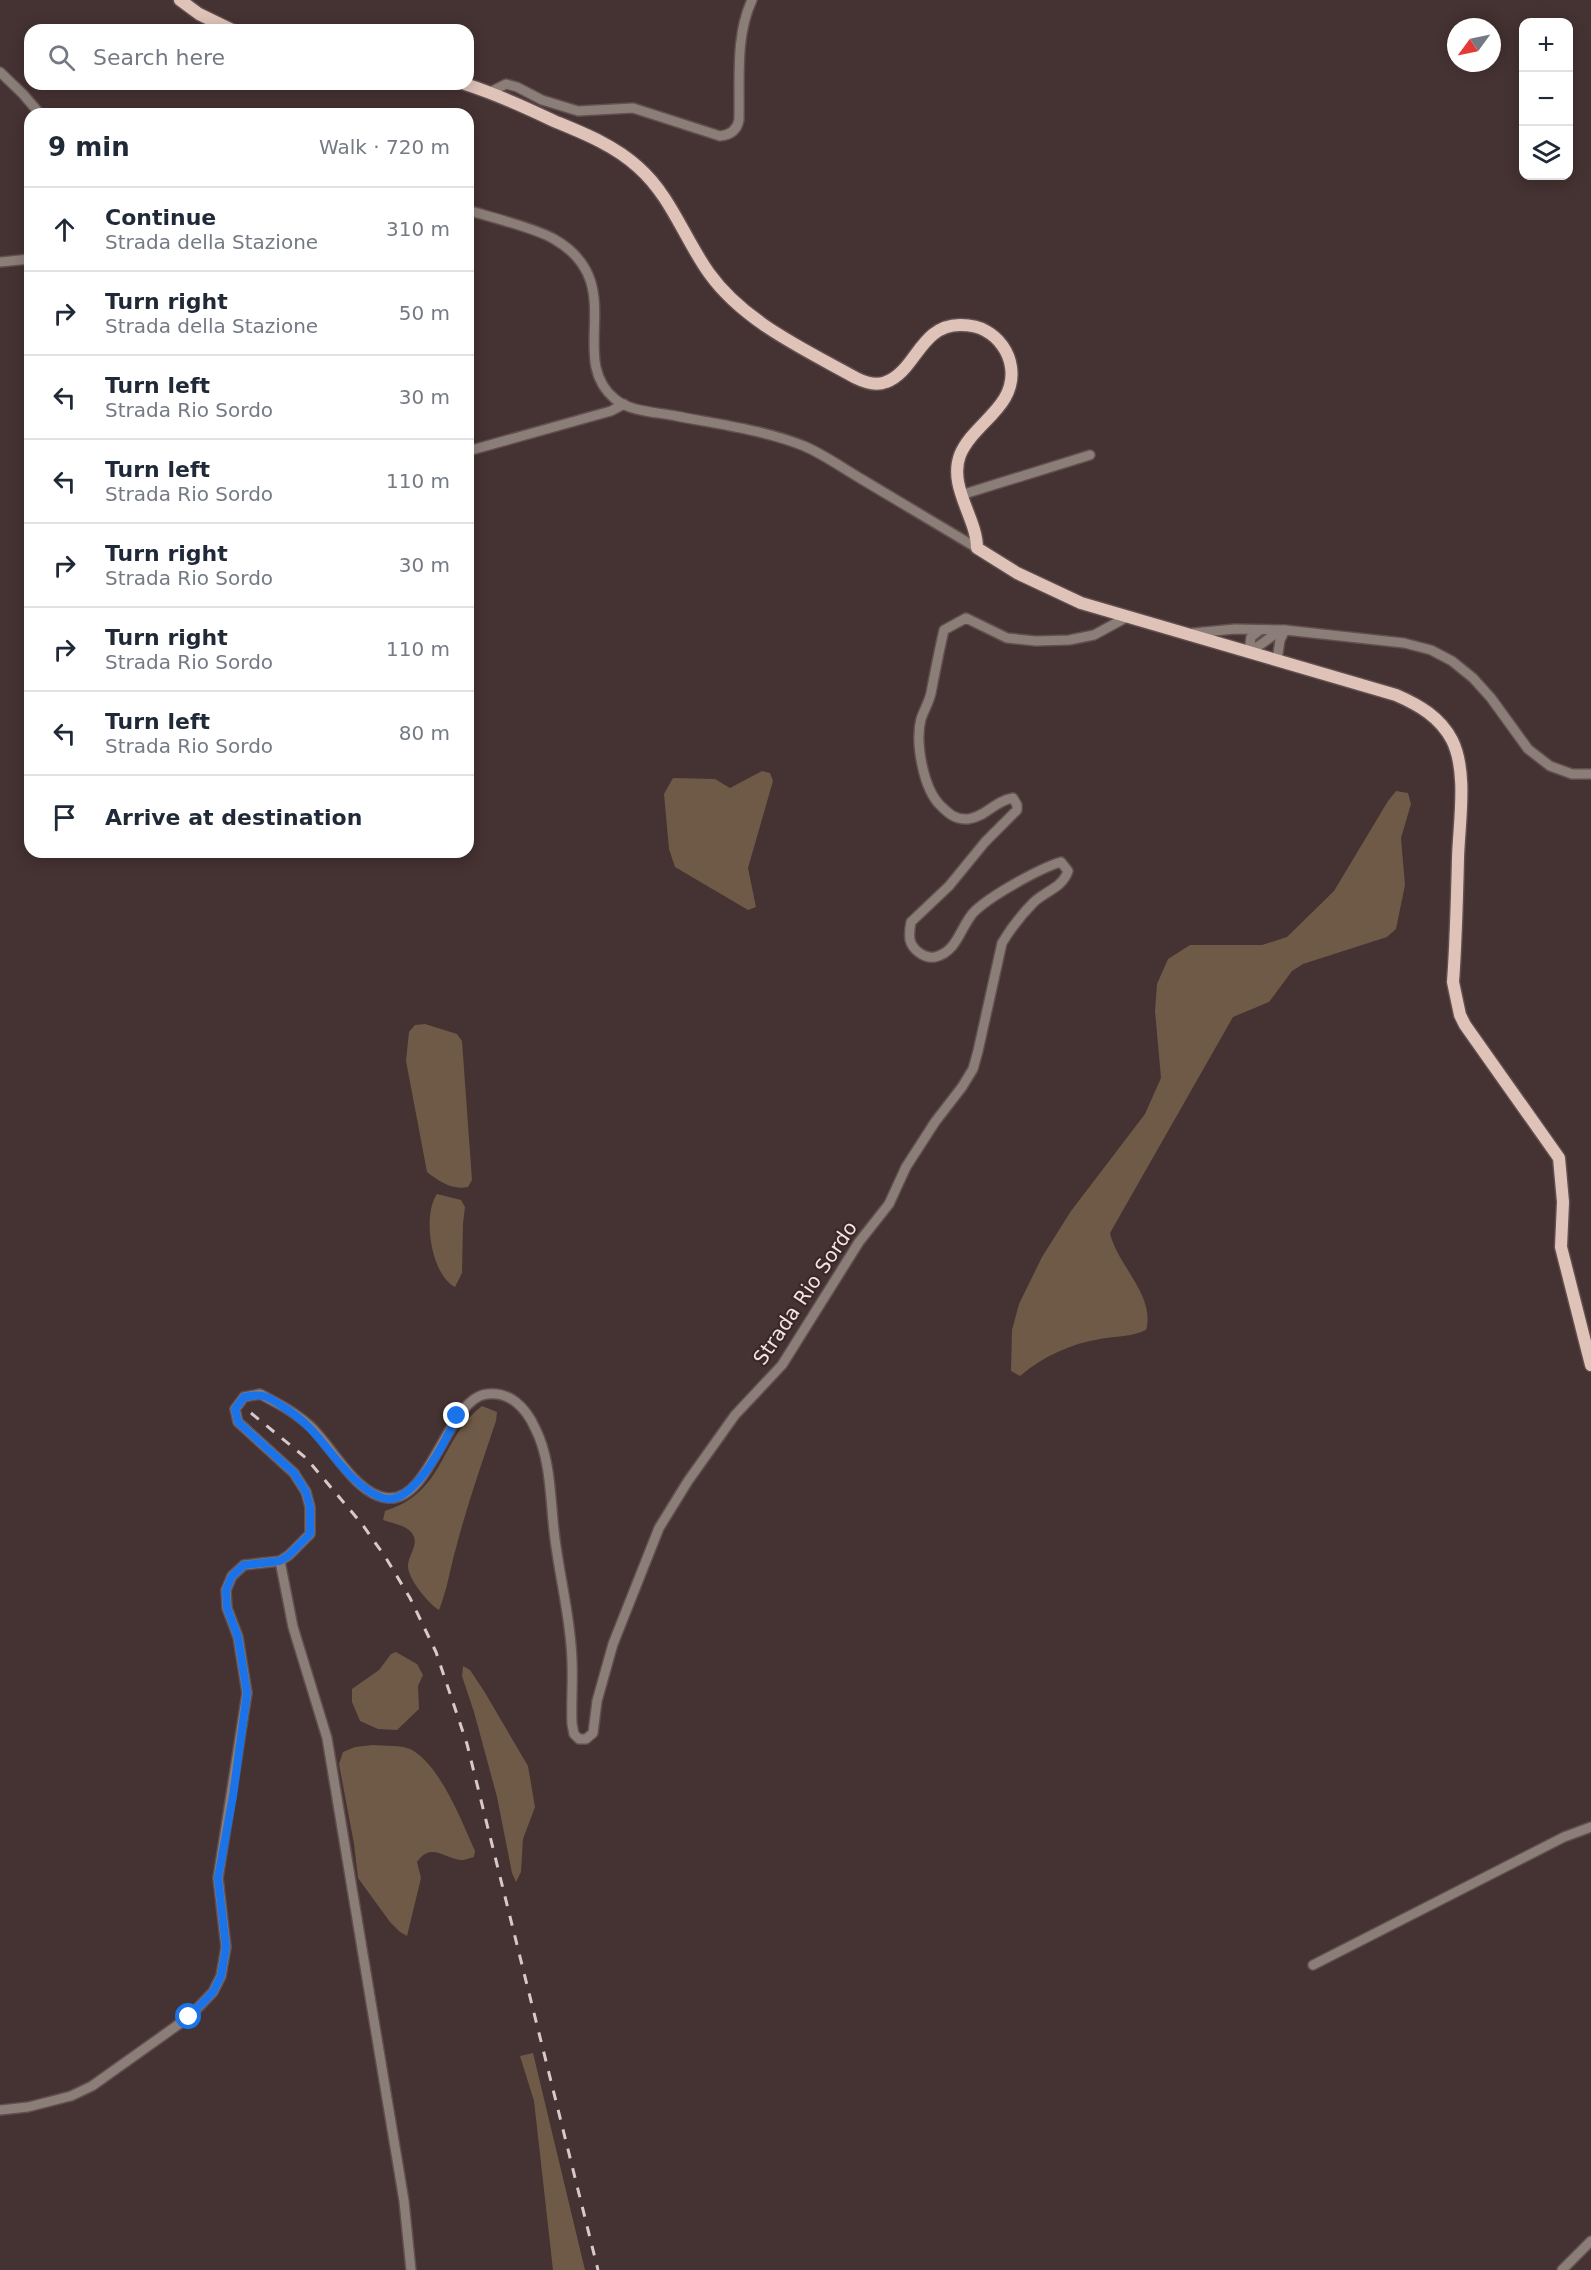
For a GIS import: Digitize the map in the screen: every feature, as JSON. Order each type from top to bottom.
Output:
[{"type":"main road","points":[[180,0],[199,14],[220,24]]},
{"type":"main road","points":[[474,87],[597,140],[638,167],[665,196],[707,271],[733,300],[781,337],[856,378],[876,384],[896,377],[926,339],[939,330],[954,325],[970,325],[985,330],[997,339],[1006,352],[1011,367],[1011,382],[1006,398],[971,438],[960,456],[958,472],[961,495],[977,536],[977,548],[1017,573],[1081,603],[1396,695],[1415,703],[1443,725],[1453,742],[1459,760],[1461,798],[1453,982],[1455,998],[1465,1025],[1559,1158],[1563,1202],[1560,1247],[1591,1365]]},
{"type":"street","points":[[490,92],[506,84],[518,87],[542,100],[579,111],[633,108],[725,136],[735,130],[739,120],[741,36],[752,0]]},
{"type":"street","points":[[0,72],[35,108]]},
{"type":"street","points":[[474,212],[553,238],[584,263],[594,297],[595,364],[598,376],[616,401],[637,408],[776,438],[805,447],[977,548]]},
{"type":"street","points":[[0,262],[24,260]]},
{"type":"street","points":[[474,449],[611,411],[624,404]]},
{"type":"street","points":[[961,495],[1090,455]]},
{"type":"street","name":"Strada Rio Sordo","points":[[280,1561],[310,1534],[310,1507],[306,1492],[294,1473],[238,1422],[235,1409],[244,1397],[260,1394],[297,1415],[311,1427],[351,1476],[375,1494],[389,1499],[403,1494],[415,1484],[432,1462],[466,1404],[477,1396],[488,1394],[514,1399],[523,1407],[536,1428],[548,1477],[554,1538],[572,1661],[570,1702],[574,1734],[579,1739],[586,1739],[593,1733],[597,1701],[613,1644],[659,1528],[670,1508],[735,1415],[782,1365],[859,1242],[889,1204],[906,1167],[973,1069],[1002,943],[1030,907],[1065,879],[1068,871],[1062,862],[1009,889],[974,913],[954,946],[934,957],[925,957],[916,951],[910,942],[911,922],[949,886],[985,842],[1017,810],[1013,798],[996,803],[981,816],[968,819],[956,818],[938,803],[930,790],[920,752],[921,720],[930,697],[944,630],[966,618],[1007,638],[1020,641],[1069,640],[1094,635],[1126,617]]},
{"type":"street","points":[[1248,651],[1251,637],[1261,629]]},
{"type":"street","points":[[1190,633],[1285,630],[1404,643],[1431,650],[1452,661],[1473,678],[1491,698],[1528,749],[1550,766],[1572,774],[1591,774]]},
{"type":"street","points":[[1248,651],[1264,644],[1277,632],[1285,630]]},
{"type":"street","points":[[1277,660],[1280,640],[1285,630]]},
{"type":"street","points":[[0,2110],[28,2108],[71,2096],[92,2086],[189,2017],[213,1992],[221,1976],[226,1947],[218,1878],[233,1796],[247,1693],[238,1637],[227,1608],[226,1590],[232,1576],[244,1565],[280,1561],[293,1628],[327,1738],[404,2201],[411,2270]]},
{"type":"street","points":[[1313,1965],[1564,1837],[1591,1827]]},
{"type":"street","points":[[1562,2270],[1591,2241]]},
{"type":"shaded area","points":[[762,771],[770,773],[773,781],[748,868],[756,907],[748,910],[675,867],[669,849],[664,794],[673,778],[715,779],[730,788]]},
{"type":"shaded area","points":[[1396,791],[1408,793],[1411,804],[1401,838],[1405,885],[1396,929],[1387,937],[1303,964],[1292,971],[1269,1002],[1233,1017],[1110,1233],[1146,1305],[1148,1317],[1146,1330],[1089,1341],[1068,1348],[1038,1362],[1020,1376],[1011,1371],[1012,1330],[1019,1304],[1042,1257],[1071,1211],[1145,1114],[1161,1078],[1155,1011],[1157,984],[1168,959],[1190,945],[1262,945],[1287,937],[1334,891]]},
{"type":"shaded area","points":[[425,1024],[457,1034],[462,1041],[472,1180],[468,1187],[462,1188],[446,1184],[427,1172],[406,1061],[409,1032],[415,1025]]},
{"type":"shaded area","points":[[437,1194],[461,1200],[465,1207],[462,1273],[455,1287],[440,1270],[431,1244],[430,1216]]},
{"type":"shaded area","points":[[482,1406],[497,1412],[496,1421],[465,1516],[439,1610],[419,1590],[411,1577],[408,1565],[415,1543],[413,1534],[404,1527],[383,1520],[385,1511],[405,1502],[420,1491],[431,1478],[457,1434]]},
{"type":"shaded area","points":[[396,1652],[417,1664],[423,1675],[418,1686],[419,1709],[397,1730],[378,1729],[360,1721],[352,1702],[352,1689],[379,1670],[391,1654]]},
{"type":"shaded area","points":[[463,1666],[470,1670],[484,1691],[528,1766],[535,1807],[523,1839],[521,1872],[516,1882],[512,1873],[497,1797],[462,1676]]},
{"type":"shaded area","points":[[373,1745],[406,1748],[421,1756],[449,1795],[475,1851],[474,1857],[464,1860],[434,1852],[428,1853],[417,1862],[421,1878],[407,1936],[390,1922],[358,1878],[339,1764],[343,1752],[355,1747]]},
{"type":"shaded area","points":[[533,2053],[585,2270],[553,2270],[534,2101],[520,2056]]},
{"type":"railway","points":[[251,1413],[306,1458],[362,1524],[410,1598],[436,1652],[467,1744],[598,2270]]},
{"type":"route","points":[[189,2017],[213,1992],[221,1976],[226,1947],[218,1878],[245,1721],[247,1693],[238,1637],[227,1608],[226,1590],[232,1576],[244,1565],[280,1561],[310,1534],[310,1507],[306,1492],[294,1473],[238,1422],[235,1409],[244,1397],[260,1394],[275,1401],[311,1427],[351,1476],[375,1494],[389,1499],[403,1494],[415,1484],[432,1462],[457,1416]]}]
